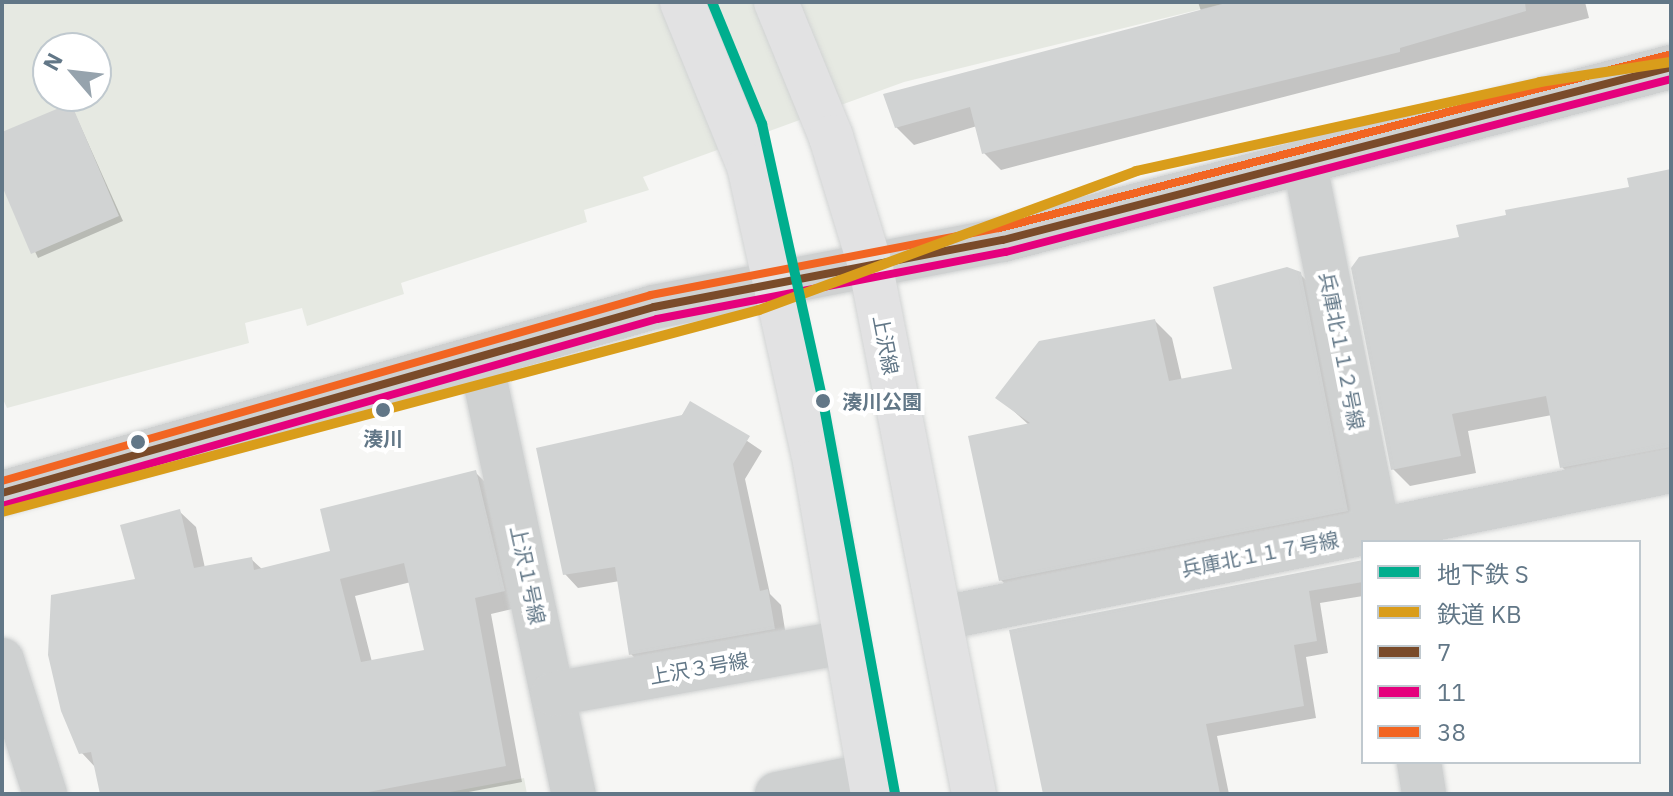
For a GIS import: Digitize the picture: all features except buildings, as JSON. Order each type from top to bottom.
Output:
[{"type":"main road","points":[[682,2],[749,166],[815,462],[871,784]]},
{"type":"main road","name":"上沢線","points":[[776,2],[831,137],[871,268],[943,618],[974,794]]},
{"type":"street","points":[[2,493],[654,307],[776,281],[871,268],[1003,240],[1671,67]]},
{"type":"street","name":"兵庫北１１２号線","points":[[1304,160],[1379,536]]},
{"type":"street","name":"上沢１号線","points":[[480,357],[574,794]]},
{"type":"street","name":"兵庫北１１７号線","points":[[943,618],[1379,536],[1671,471]]},
{"type":"street","name":"上沢３号線","points":[[553,694],[845,642]]},
{"type":"street","points":[[2,660],[45,794]]},
{"type":"street","points":[[1419,764],[1424,794]]},
{"type":"street","points":[[777,794],[871,784]]},
{"type":"shaded area","points":[[2,2],[1230,2],[904,82],[643,177],[649,190],[584,210],[587,222],[401,283],[404,294],[307,326],[302,308],[245,323],[249,343],[7,408],[2,397]]},
{"type":"shaded area","points":[[524,778],[527,794],[439,794]]},
{"type":"metro line","name":"S","points":[[712,2],[762,124],[823,401],[895,794]]},
{"type":"rail line","name":"KB","points":[[2,512],[759,310],[1136,171],[1540,82],[1671,62]]},
{"type":"transit line","name":"38","points":[[2,481],[651,295],[1000,228],[1668,55]]},
{"type":"transit line","name":"7","points":[[2,493],[654,307],[1003,240],[1671,67]]},
{"type":"transit line","name":"11","points":[[5,505],[657,319],[1006,252],[1671,79]]},
{"type":"place","name":"湊川公園","points":[[823,401]]},
{"type":"place","name":"湊川","points":[[383,410]]}]
